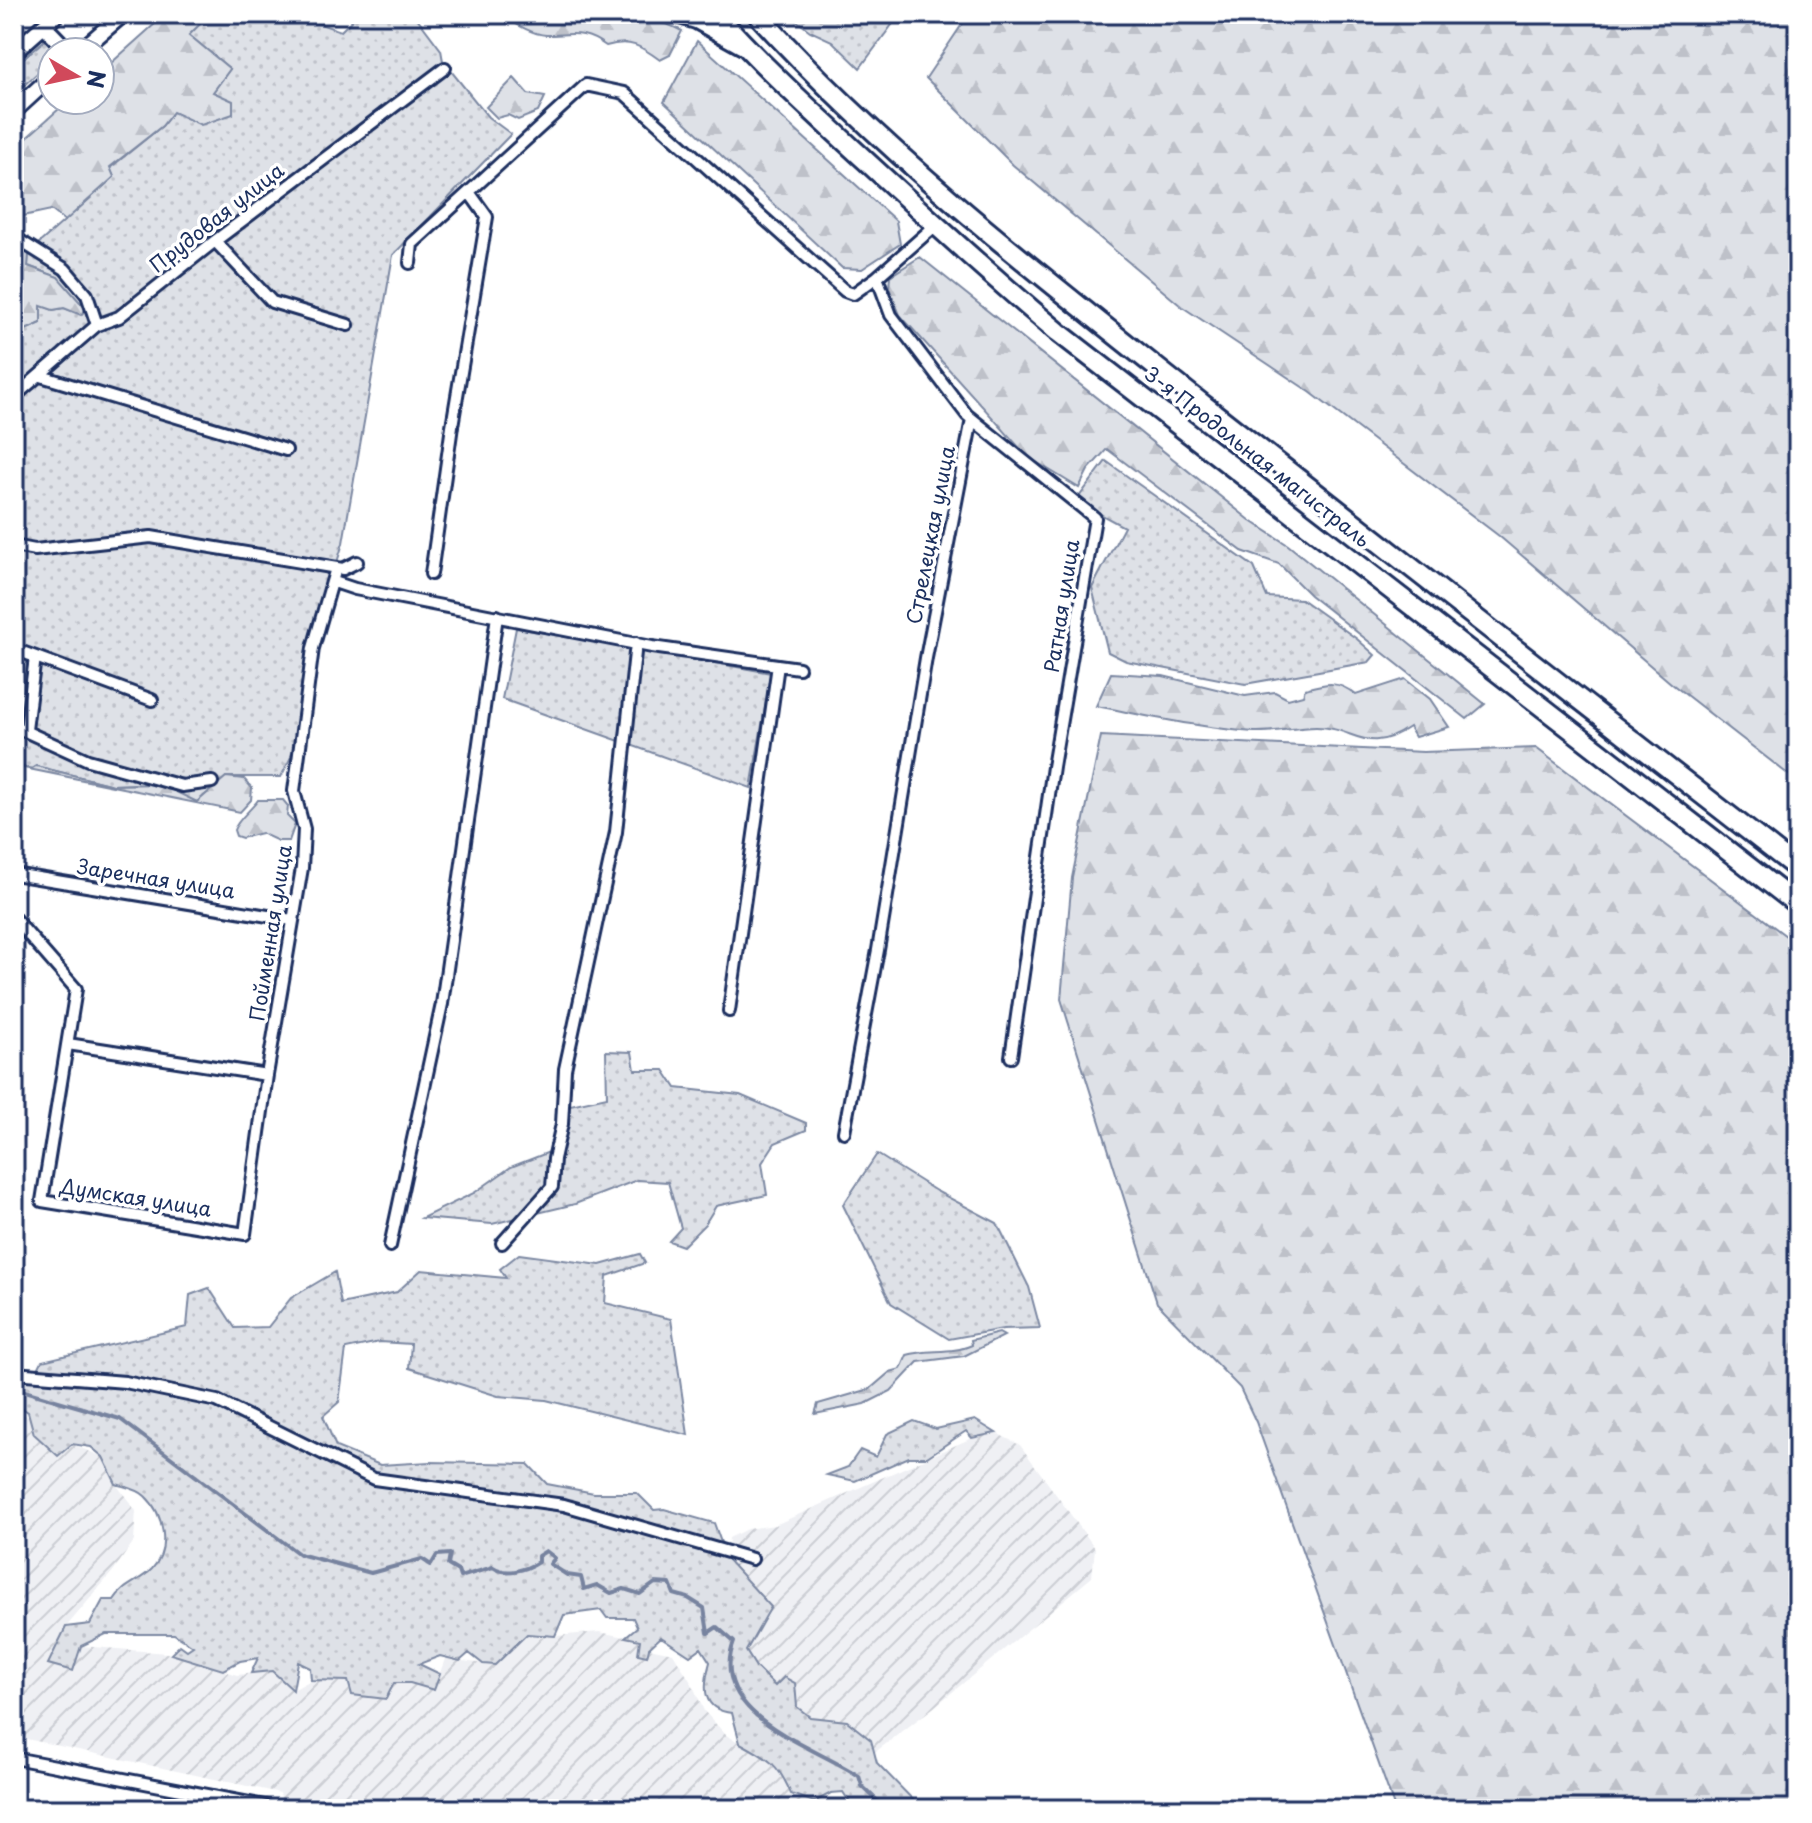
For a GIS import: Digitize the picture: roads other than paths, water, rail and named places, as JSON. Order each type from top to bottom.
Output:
[{"type":"highway","name":"3-я Продольная магистраль","points":[[716,14],[747,49],[936,225],[1058,332],[1798,905]]},
{"type":"highway","name":"3-я Продольная магистраль","points":[[760,16],[863,122],[1033,268],[1322,499],[1798,869]]},
{"type":"main road","points":[[14,52],[57,14]]},
{"type":"main road","points":[[98,36],[123,14]]},
{"type":"main road","points":[[673,14],[696,21],[747,49]]},
{"type":"main road","points":[[44,26],[54,36]]},
{"type":"main road","points":[[14,111],[36,91]]},
{"type":"street","name":"Прудовая улица","points":[[14,397],[97,325],[119,317],[445,68]]},
{"type":"street","points":[[410,263],[412,244],[586,85],[624,93],[845,291],[853,294],[877,277],[936,225]]},
{"type":"street","points":[[431,574],[487,217],[469,192]]},
{"type":"street","points":[[14,237],[65,269],[87,295],[97,325]]},
{"type":"street","points":[[215,241],[272,302],[348,325]]},
{"type":"street","points":[[877,277],[891,315],[972,419]]},
{"type":"street","points":[[41,376],[286,450]]},
{"type":"street","name":"Ратная улица","points":[[972,419],[1095,518],[1011,1057]]},
{"type":"street","name":"Стрелецкая улица","points":[[844,1132],[878,950],[926,658],[972,419]]},
{"type":"street","points":[[14,546],[35,550],[151,537],[343,569],[357,562]]},
{"type":"street","name":"Пойменная улица","points":[[245,1234],[267,1075],[302,868],[304,829],[294,791],[313,648],[336,568]]},
{"type":"street","points":[[334,582],[355,589],[636,643],[799,668]]},
{"type":"street","points":[[390,1246],[442,1004],[497,616]]},
{"type":"street","points":[[502,1243],[552,1187],[554,1159],[562,1124],[565,1069],[616,832],[636,643]]},
{"type":"street","points":[[14,649],[152,700]]},
{"type":"street","points":[[26,730],[35,657]]},
{"type":"street","points":[[729,1011],[778,665]]},
{"type":"street","points":[[14,726],[88,760],[182,786],[212,782]]},
{"type":"street","name":"Заречная улица","points":[[14,874],[292,920]]},
{"type":"street","name":"Думская улица","points":[[14,918],[76,989],[42,1201],[245,1234]]},
{"type":"street","points":[[68,1044],[267,1075]]},
{"type":"street","points":[[14,1373],[125,1382],[217,1401],[374,1479],[564,1505],[752,1559]]},
{"type":"street","points":[[14,1758],[265,1806],[266,1809]]},
{"type":"waterway","points":[[14,1388],[120,1419],[299,1554],[371,1573],[422,1559],[431,1565],[437,1555],[450,1554],[448,1565],[458,1571],[460,1577],[493,1567],[504,1571],[522,1569],[538,1562],[538,1556],[546,1551],[555,1558],[550,1564],[567,1575],[581,1577],[584,1589],[597,1585],[611,1593],[624,1589],[640,1594],[655,1583],[670,1584],[674,1594],[704,1608],[708,1633],[717,1627],[734,1642],[730,1668],[736,1690],[750,1709],[770,1726],[859,1776],[862,1786],[886,1809]]}]
